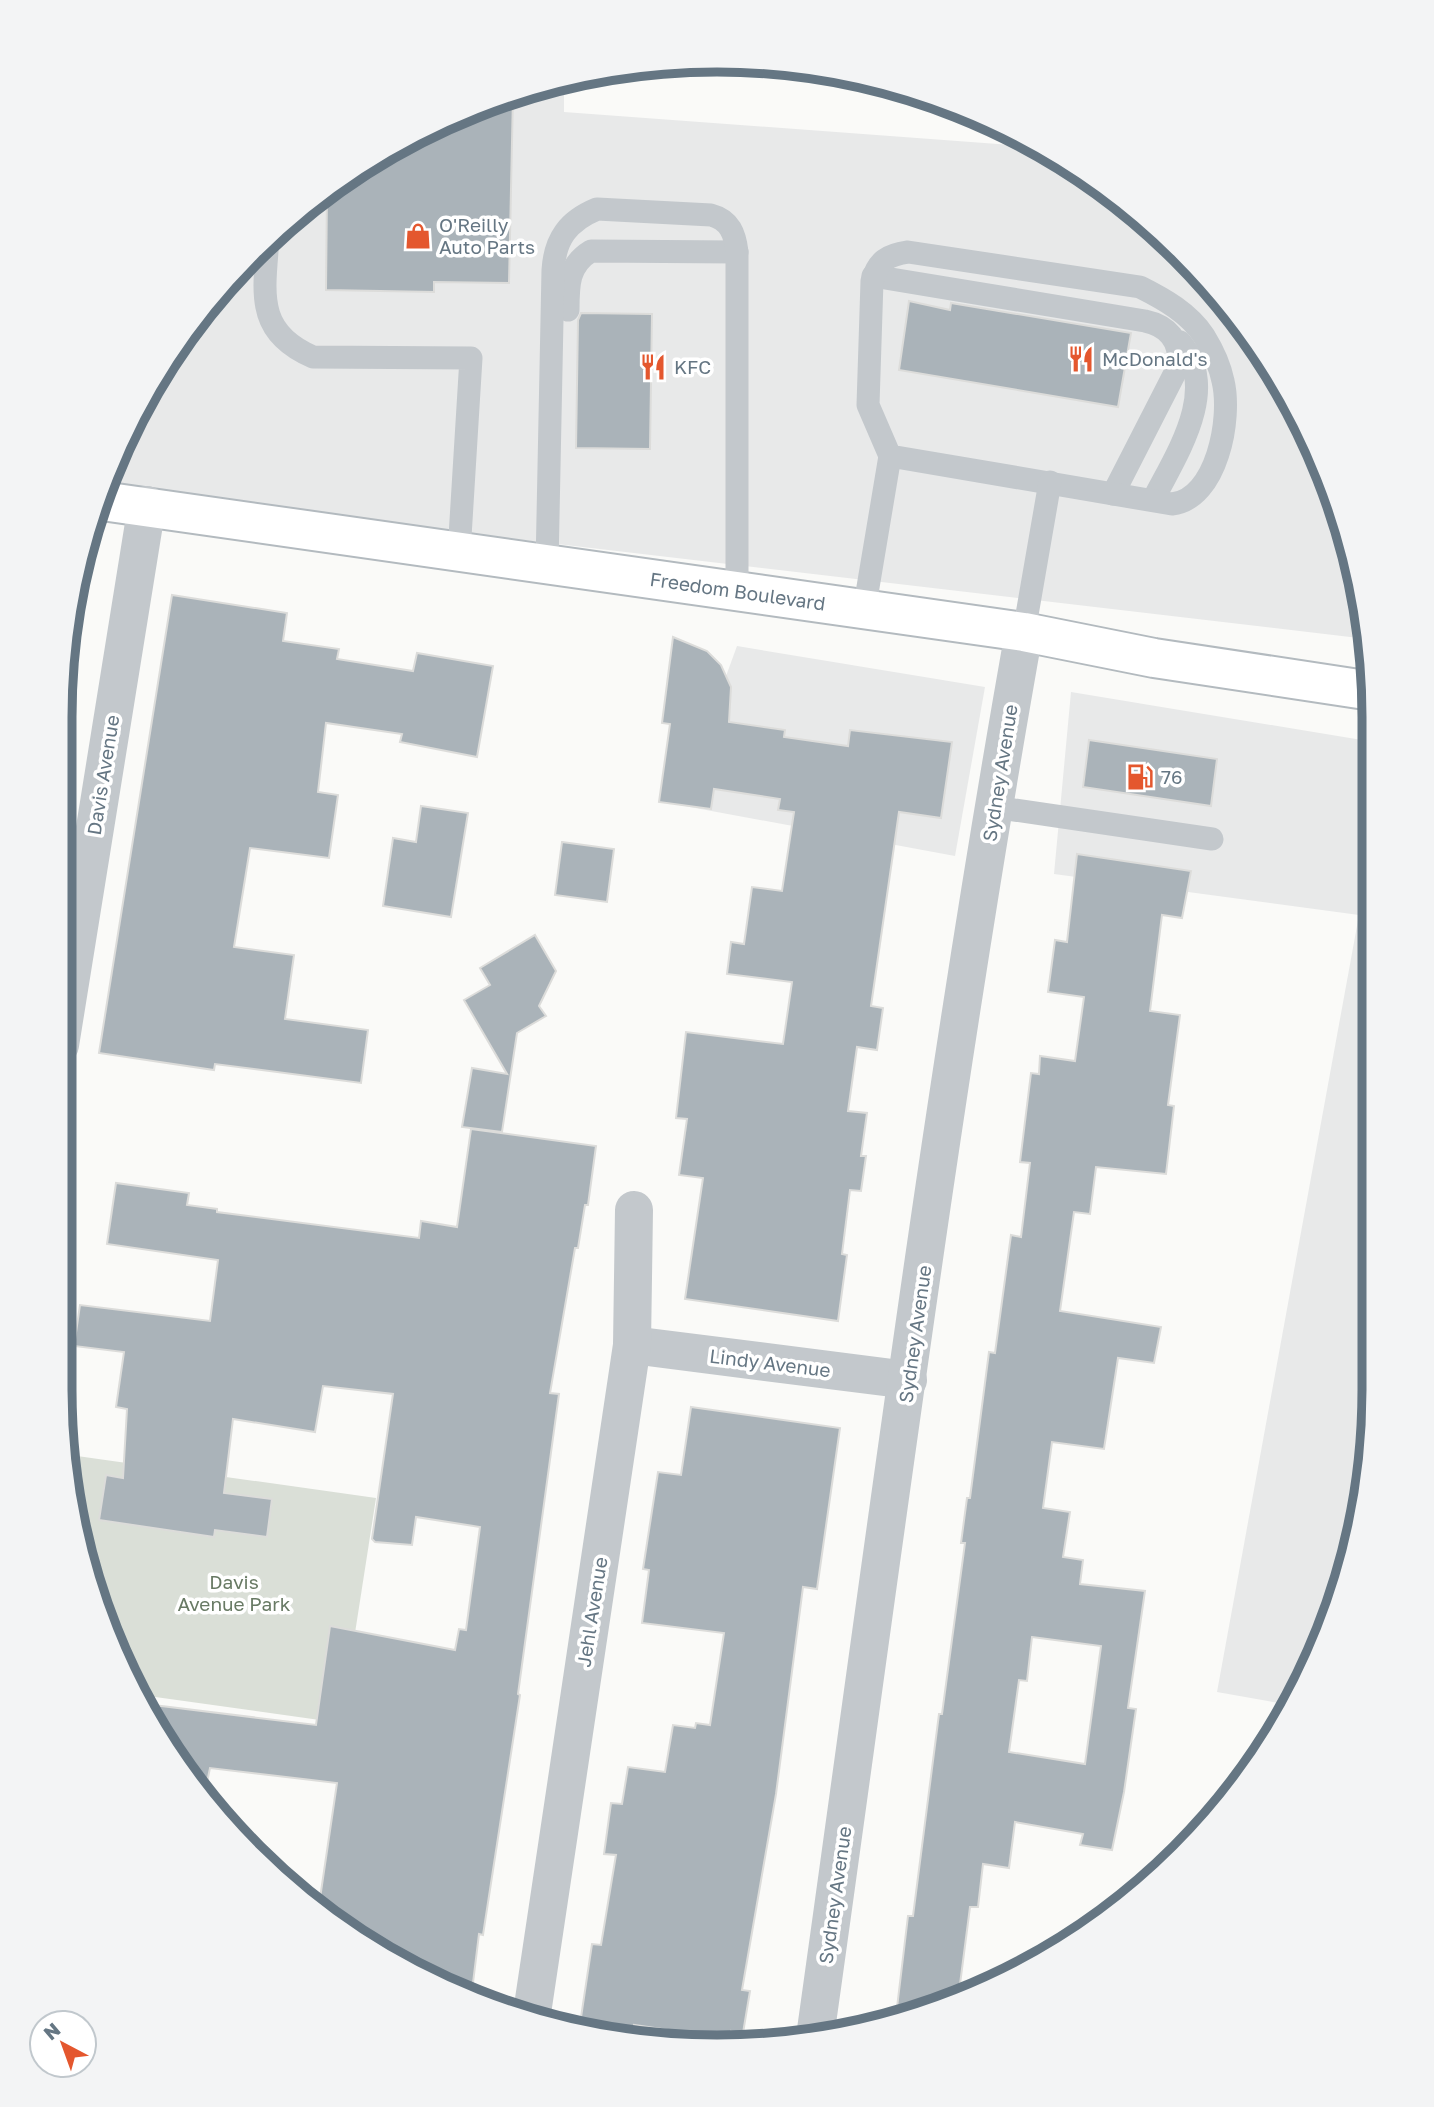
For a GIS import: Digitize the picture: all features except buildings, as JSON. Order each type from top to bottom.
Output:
[{"type":"main road","name":"Freedom Boulevard","points":[[109,502],[1024,632],[1154,657],[1361,689]]},
{"type":"street","name":"Davis Avenue","points":[[72,971],[147,505]]},
{"type":"street","name":"Sydney Avenue","points":[[816,2027],[908,1380],[1024,632]]},
{"type":"street","name":"Jehl Avenue","points":[[534,2008],[632,1345],[634,1210]]},
{"type":"street","name":"Lindy Avenue","points":[[632,1345],[908,1380]]},
{"type":"lane","points":[[547,566],[553,270],[559,237],[581,216],[597,209],[711,215],[721,217],[732,230],[737,252],[737,593]]},
{"type":"lane","points":[[549,490],[565,472],[568,284],[573,267],[582,257],[600,249],[737,252]]},
{"type":"lane","points":[[864,611],[890,456],[868,405],[873,276],[884,259],[908,253],[1140,287],[1167,301],[1203,335],[1224,382],[1226,412],[1223,438],[1203,487],[1184,502],[1113,494],[890,456]]},
{"type":"lane","points":[[267,256],[264,296],[270,322],[290,348],[313,358],[471,358],[459,552]]},
{"type":"lane","points":[[873,276],[1155,323],[1171,334],[1188,352],[1198,388],[1186,429],[1153,500]]},
{"type":"lane","points":[[1113,494],[1179,365],[1180,352],[1171,334]]},
{"type":"lane","points":[[1024,632],[1050,482]]},
{"type":"lane","points":[[995,807],[1212,839]]},
{"type":"shaded area","points":[[564,91],[564,112],[1016,145],[1075,180],[1110,205],[1173,261],[1229,324],[1276,394],[1296,432],[1328,510],[1350,591],[1357,638],[113,492],[138,432],[180,359],[232,292],[292,232],[359,180],[432,138],[510,106]]},
{"type":"shaded area","points":[[90,568],[72,701],[77,633]]},
{"type":"shaded area","points":[[737,646],[985,687],[955,856],[679,805]]},
{"type":"shaded area","points":[[1071,692],[1362,740],[1361,1432],[1350,1516],[1340,1557],[1313,1637],[1281,1703],[1217,1692],[1359,915],[1054,874]]},
{"type":"green space","name":"Davis Avenue Park","points":[[75,1456],[376,1498],[341,1723],[149,1696],[121,1637],[106,1597],[84,1516]]},
{"type":"place","name":"O'Reilly Auto Parts","points":[[418,236]]},
{"type":"place","name":"McDonald's","points":[[1081,359]]},
{"type":"place","name":"KFC","points":[[653,367]]},
{"type":"place","name":"76","points":[[1140,777]]}]
